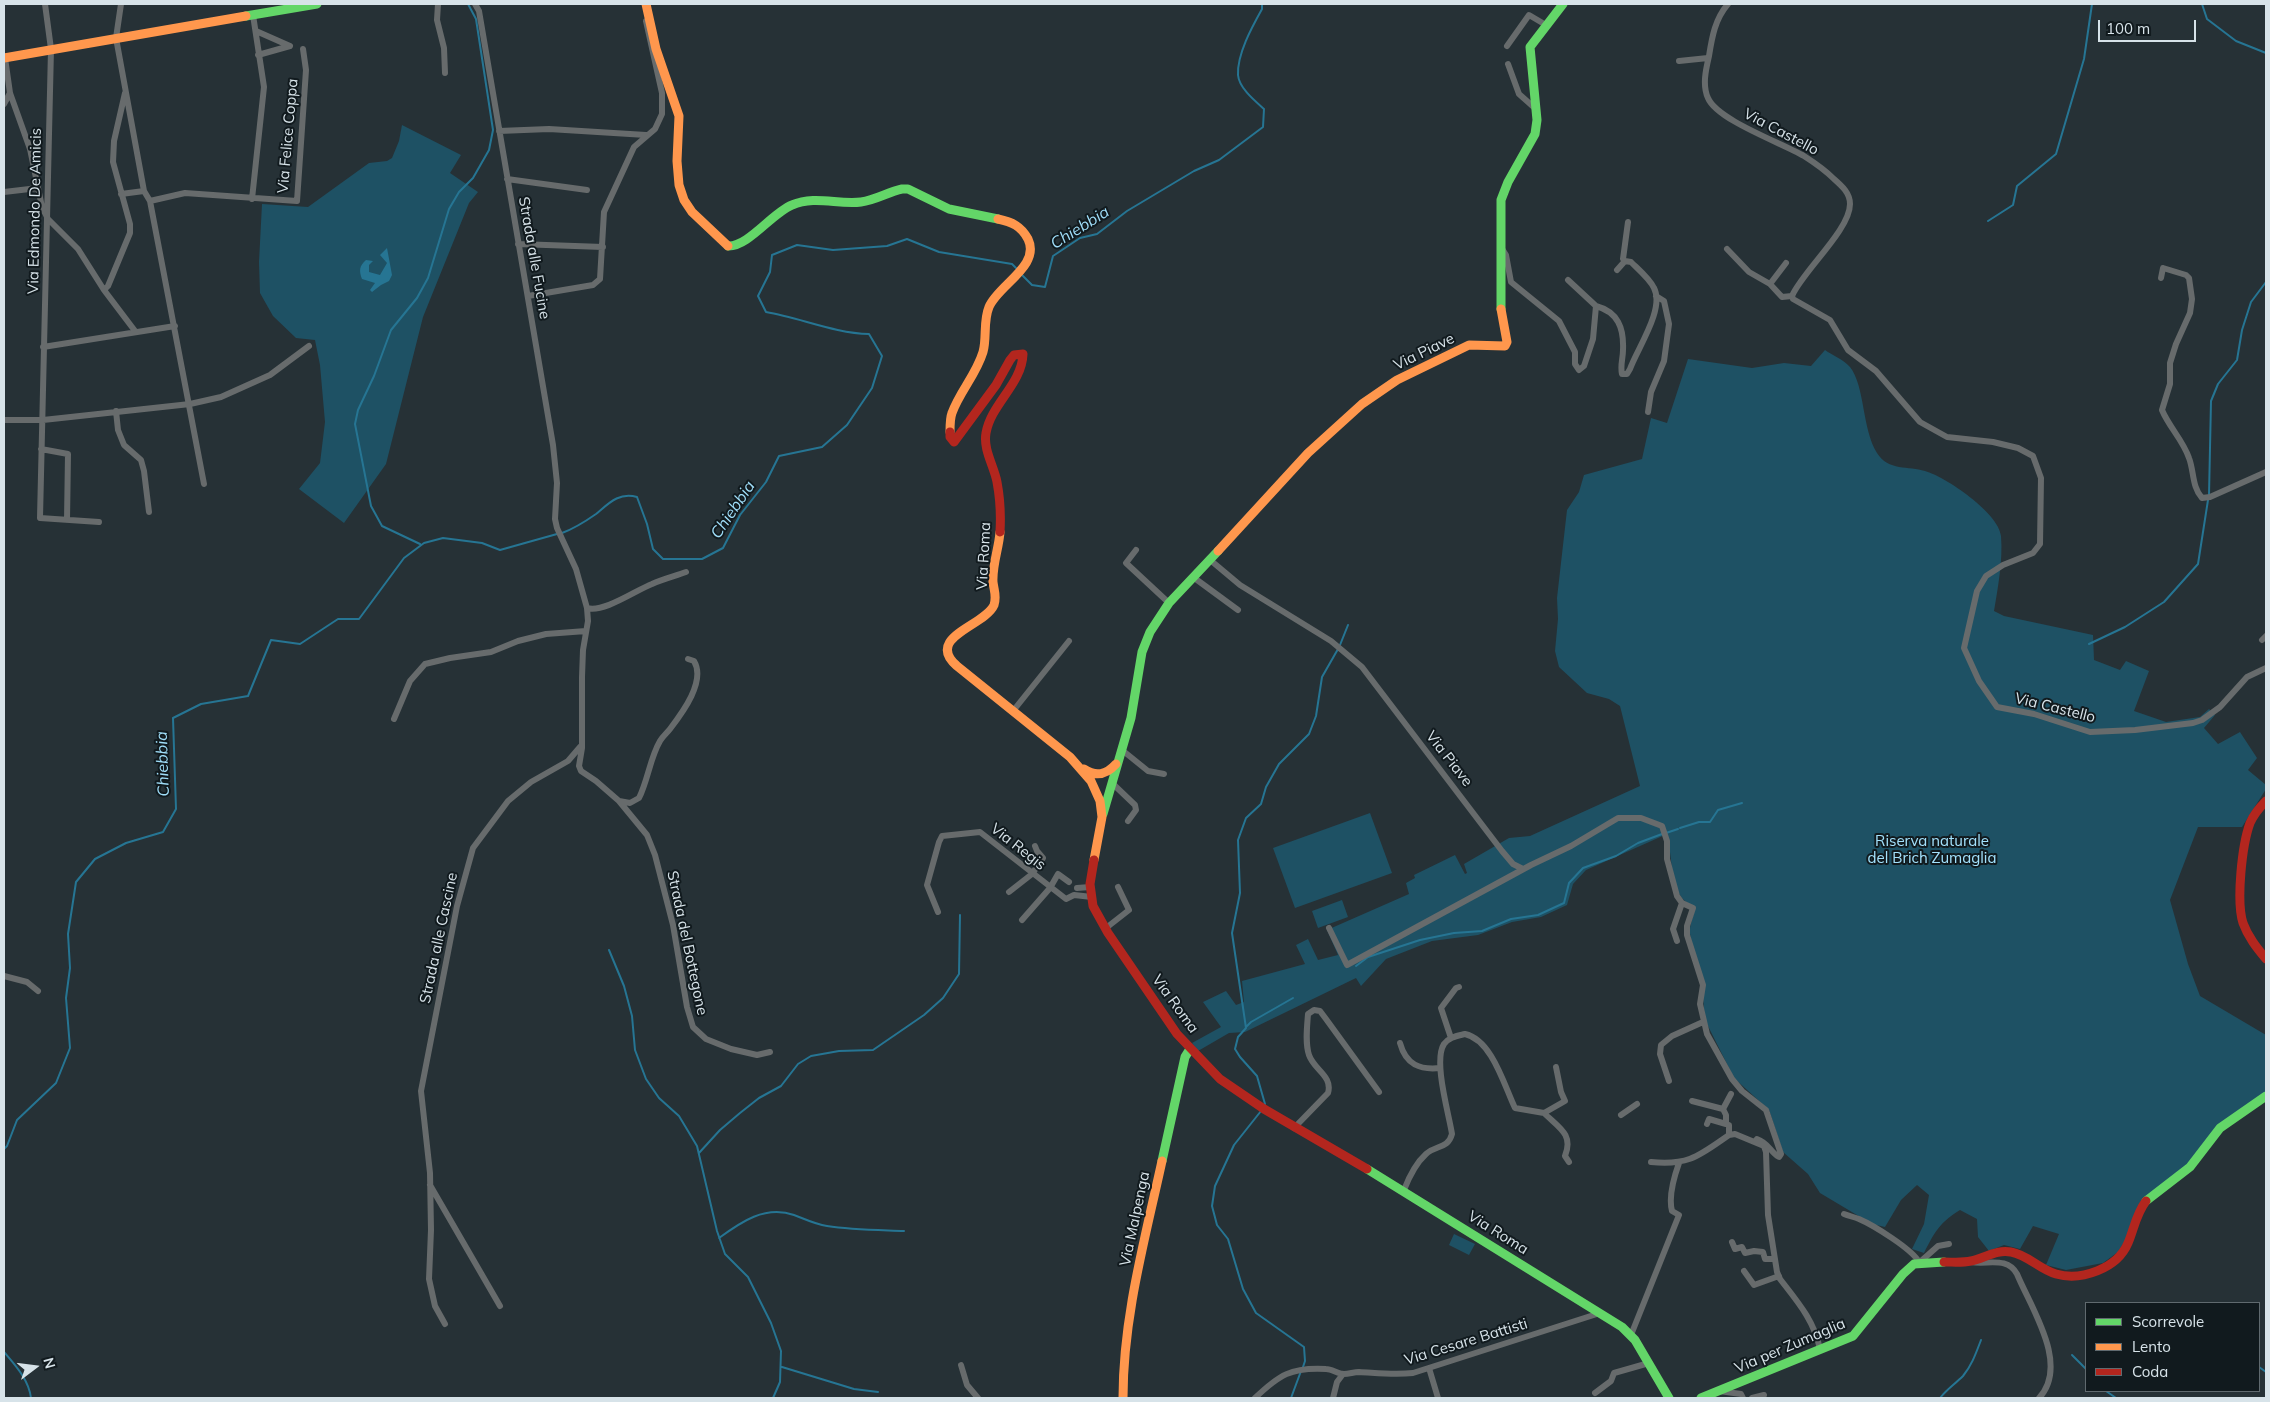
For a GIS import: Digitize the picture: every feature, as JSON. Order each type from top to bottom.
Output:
[{"type":"street","name":"Via Edmondo De Amicis","points":[[45,4],[51,50],[40,518],[68,520]]},
{"type":"street","points":[[121,4],[116,38],[144,191],[150,201],[204,484]]},
{"type":"street","points":[[135,331],[104,290],[78,249],[48,219],[42,207],[30,149],[10,94],[4,58],[253,15],[283,7],[318,4]]},
{"type":"street","points":[[438,4],[437,20],[444,48],[445,73]]},
{"type":"street","name":"Strada alle Fucine","points":[[475,4],[479,11],[553,445],[557,484],[555,518]]},
{"type":"street","points":[[528,296],[593,285],[600,279],[604,212],[634,147],[659,122],[662,114],[662,101],[644,11],[646,4]]},
{"type":"street","name":"Via Roma","points":[[646,4],[656,49],[679,116],[677,162],[679,185],[684,200],[692,212],[726,245],[730,247],[739,244],[797,202],[809,200],[861,202],[900,189],[908,189],[949,209],[1015,223],[1025,234],[1031,246],[1027,263],[995,296],[988,309],[984,350],[978,371],[951,414],[950,437],[954,442],[960,438],[1008,363],[1018,354],[1023,354],[1022,367],[1000,401],[988,424],[985,435],[985,447],[996,481],[1000,527],[993,581],[996,597],[988,615],[952,638],[947,650],[949,657],[960,668],[1074,760],[1093,786],[1100,801],[1102,817],[1091,871],[1090,887],[1093,906],[1178,1034],[1190,1049],[1220,1078],[1263,1108],[1294,1128],[1404,1190],[1600,1313],[1631,1335],[1669,1398]]},
{"type":"street","name":"Via Piave","points":[[1102,817],[1134,705],[1142,652],[1150,632],[1169,603],[1308,452],[1376,393],[1469,345],[1479,344],[1499,348],[1506,346],[1507,342],[1500,302],[1501,200],[1508,182],[1535,134],[1537,110],[1530,63],[1530,47],[1563,4]]},
{"type":"street","name":"Via Castello","points":[[1727,249],[1749,272],[1770,284],[1782,297],[1792,296],[1842,225],[1850,206],[1849,195],[1827,172],[1804,156],[1732,120],[1718,110],[1708,98],[1705,80],[1713,30],[1721,12],[1728,4]]},
{"type":"street","points":[[252,199],[264,88],[253,15]]},
{"type":"street","points":[[1507,46],[1529,15],[1546,25]]},
{"type":"street","points":[[256,31],[290,46],[258,55]]},
{"type":"street","name":"Via Felice Coppa","points":[[150,201],[185,193],[297,202],[306,70],[303,49]]},
{"type":"street","points":[[1679,61],[1708,58]]},
{"type":"street","points":[[1508,64],[1519,94],[1537,110]]},
{"type":"street","points":[[104,290],[108,286],[130,233],[130,224],[113,162],[114,141],[126,90]]},
{"type":"street","points":[[4,104],[10,94]]},
{"type":"street","points":[[499,131],[549,129],[646,135]]},
{"type":"street","points":[[507,180],[587,190]]},
{"type":"street","points":[[4,192],[38,188]]},
{"type":"street","points":[[121,194],[144,191]]},
{"type":"street","points":[[1625,261],[1623,259],[1628,222]]},
{"type":"street","points":[[518,244],[603,247]]},
{"type":"street","points":[[1501,246],[1506,255],[1511,282],[1559,321],[1575,352],[1575,364],[1579,370],[1584,366],[1594,339],[1596,306]]},
{"type":"street","points":[[1617,270],[1625,261]]},
{"type":"street","points":[[1568,280],[1596,306],[1611,311],[1618,319],[1623,350],[1620,366],[1622,374],[1627,374],[1651,323],[1656,306],[1656,296],[1654,288],[1635,266],[1625,261]]},
{"type":"street","points":[[1770,284],[1786,263]]},
{"type":"street","points":[[2161,278],[2164,268],[2186,275],[2189,278],[2192,299],[2190,312],[2170,363],[2170,384],[2162,410],[2167,422],[2185,447],[2196,490],[2202,498],[2208,498],[2266,472]]},
{"type":"street","points":[[1648,412],[1651,392],[1664,361],[1669,324],[1664,302],[1656,296]]},
{"type":"street","name":"Via Castello","points":[[1792,296],[1793,299],[1830,320],[1848,350],[1876,370],[1920,422],[1947,437],[1993,442],[2018,448],[2033,456],[2041,478],[2040,544],[2033,553],[2003,565],[1986,576],[1977,591],[1964,648],[1979,681],[1997,707],[2034,714],[2090,732],[2135,730],[2193,723],[2202,720],[2220,707],[2247,677],[2266,668]]},
{"type":"street","points":[[43,347],[175,326]]},
{"type":"street","points":[[4,420],[43,420],[116,410],[190,404],[221,397],[255,384],[309,346]]},
{"type":"street","points":[[116,410],[118,430],[124,445],[141,460],[144,471],[148,512]]},
{"type":"street","points":[[41,449],[68,454],[68,520],[99,522]]},
{"type":"street","name":"Strada del Bottegone","points":[[555,518],[557,528],[576,569],[588,608],[582,677],[581,746],[578,762],[580,769],[619,801],[647,835],[655,855],[673,925],[687,1007],[693,1027],[706,1039],[731,1049],[757,1055],[770,1052]]},
{"type":"street","points":[[1136,550],[1126,563],[1169,603]]},
{"type":"street","name":"Via Piave","points":[[1209,559],[1240,585],[1331,641],[1362,667],[1502,851],[1513,864],[1523,869]]},
{"type":"street","points":[[588,608],[593,610],[602,608],[651,584],[686,572]]},
{"type":"street","points":[[1193,577],[1238,610]]},
{"type":"street","points":[[394,719],[410,681],[425,664],[492,652],[518,641],[546,634],[586,632]]},
{"type":"street","points":[[1013,711],[1069,641]]},
{"type":"street","points":[[619,801],[630,803],[639,798],[660,740],[670,730],[693,690],[698,676],[698,667],[694,660],[688,659]]},
{"type":"street","name":"Strada alle Cascine","points":[[445,1324],[435,1306],[428,1279],[431,1230],[430,1184],[421,1091],[457,906],[469,858],[478,841],[508,801],[531,782],[568,761],[581,746]]},
{"type":"street","points":[[1122,750],[1148,771],[1164,774]]},
{"type":"street","points":[[1074,760],[1088,772],[1101,774],[1109,772],[1118,762]]},
{"type":"street","points":[[1093,786],[1101,774]]},
{"type":"street","points":[[1093,786],[1107,786],[1112,782],[1135,805],[1136,810],[1128,821]]},
{"type":"street","points":[[2266,800],[2256,812],[2248,830],[2240,909],[2241,921],[2246,932],[2266,959]]},
{"type":"street","points":[[1328,928],[1347,965],[1523,869],[1571,846],[1618,818],[1641,818],[1662,826],[1667,841],[1667,859],[1677,896],[1682,903],[1693,908],[1687,926],[1687,935],[1703,985],[1700,1004],[1703,1022],[1732,1079],[1742,1091],[1766,1110],[1781,1154],[1779,1158],[1768,1144],[1757,1139],[1755,1142]]},
{"type":"street","name":"Via Regis","points":[[938,912],[927,884],[942,836],[980,832],[988,836],[1032,874],[1066,899],[1074,895],[1092,897]]},
{"type":"street","points":[[1009,892],[1032,874],[1043,858],[1037,851],[1036,846]]},
{"type":"street","points":[[1022,920],[1050,888],[1058,874],[1068,882]]},
{"type":"street","points":[[1077,888],[1090,887]]},
{"type":"street","points":[[1106,928],[1129,910],[1118,887]]},
{"type":"street","points":[[1676,941],[1673,929],[1682,903]]},
{"type":"street","points":[[4,976],[27,982],[38,991]]},
{"type":"street","points":[[1452,1038],[1441,1008],[1456,988],[1459,987]]},
{"type":"street","points":[[1294,1128],[1328,1093],[1330,1087],[1328,1079],[1310,1058],[1307,1048],[1308,1014],[1314,1010],[1320,1012],[1326,1019],[1379,1092]]},
{"type":"street","points":[[1669,1081],[1660,1054],[1661,1045],[1672,1036],[1703,1022]]},
{"type":"street","points":[[1404,1190],[1412,1171],[1427,1153],[1446,1145],[1450,1140],[1452,1134],[1440,1068],[1443,1046],[1452,1038],[1465,1034],[1480,1041],[1488,1050],[1515,1108],[1544,1113],[1568,1139],[1569,1146],[1564,1156],[1569,1162]]},
{"type":"street","points":[[1400,1044],[1406,1058],[1417,1067],[1427,1069],[1440,1068]]},
{"type":"street","name":"Via Malpenga","points":[[1123,1398],[1123,1367],[1128,1318],[1183,1066],[1190,1049]]},
{"type":"street","points":[[1544,1113],[1565,1101],[1561,1092],[1556,1067]]},
{"type":"street","points":[[1723,1109],[1732,1094]]},
{"type":"street","points":[[1970,1262],[2005,1250],[2032,1261],[2045,1272],[2058,1275],[2079,1275],[2101,1269],[2120,1257],[2126,1248],[2144,1204],[2158,1190],[2194,1164],[2218,1130],[2257,1105],[2266,1096]]},
{"type":"street","points":[[1692,1101],[1723,1109],[1726,1115],[1726,1124]]},
{"type":"street","points":[[1621,1115],[1637,1104]]},
{"type":"street","points":[[1707,1124],[1709,1119],[1729,1125],[1729,1135]]},
{"type":"street","points":[[1652,1162],[1679,1163],[1690,1160],[1729,1135],[1735,1134],[1764,1146],[1766,1152],[1768,1214],[1779,1276],[1808,1315],[1817,1332],[1820,1349]]},
{"type":"street","points":[[1631,1335],[1679,1215],[1672,1211],[1670,1204],[1674,1178],[1679,1163]]},
{"type":"street","points":[[430,1184],[500,1306]]},
{"type":"street","points":[[1844,1214],[1858,1218],[1908,1250],[1920,1262],[1970,1262],[1980,1264],[2005,1262],[2012,1267],[2018,1274],[2042,1328],[2050,1353],[2049,1384],[2039,1398]]},
{"type":"street","points":[[1732,1242],[1735,1249],[1742,1247],[1745,1253],[1763,1252],[1765,1259],[1775,1259]]},
{"type":"street","points":[[1920,1262],[1938,1246],[1949,1244]]},
{"type":"street","name":"Via per Zumaglia","points":[[1701,1398],[1854,1336],[1903,1274],[1914,1264],[1920,1262]]},
{"type":"street","points":[[1744,1272],[1754,1285],[1779,1276]]},
{"type":"street","name":"Via Cesare Battisti","points":[[1255,1398],[1274,1381],[1288,1372],[1328,1369],[1343,1374],[1357,1372],[1392,1375],[1429,1368],[1600,1313]]},
{"type":"street","points":[[1595,1393],[1612,1381],[1614,1373],[1649,1363]]},
{"type":"street","points":[[961,1365],[967,1384],[978,1398]]},
{"type":"street","points":[[1429,1368],[1438,1398]]},
{"type":"street","points":[[1332,1398],[1337,1382],[1343,1374]]},
{"type":"street","points":[[1719,1391],[1741,1394],[1743,1398]]},
{"type":"street","points":[[1752,1398],[1764,1395]]},
{"type":"green space","points":[[402,125],[461,155],[450,173],[478,192],[469,203],[423,317],[386,464],[344,523],[299,489],[320,463],[325,422],[320,365],[315,340],[296,338],[273,316],[260,293],[259,262],[262,204],[308,207],[369,163],[387,161],[392,158],[399,141]]},
{"type":"green space","name":"Riserva naturale del Brich Zumaglia","points":[[1825,350],[1847,364],[1855,375],[1872,443],[1882,459],[1899,467],[1925,471],[1945,480],[1982,507],[1998,527],[2001,536],[2001,554],[1994,611],[2004,616],[2093,635],[2094,660],[2120,670],[2126,661],[2149,671],[2134,711],[2166,722],[2200,717],[2209,709],[2215,715],[2204,728],[2218,744],[2240,732],[2257,758],[2248,770],[2266,785],[2266,789],[2242,827],[2198,827],[2170,900],[2188,964],[2200,996],[2266,1035],[2266,1092],[2257,1102],[2216,1127],[2191,1163],[2142,1201],[2127,1238],[2118,1252],[2103,1263],[2066,1270],[2046,1265],[2059,1234],[2033,1226],[2020,1249],[2004,1245],[1989,1251],[1978,1237],[1977,1219],[1960,1210],[1938,1228],[1924,1253],[1912,1249],[1924,1224],[1929,1195],[1917,1185],[1901,1200],[1885,1227],[1872,1224],[1820,1193],[1808,1174],[1783,1152],[1769,1110],[1734,1078],[1705,1020],[1703,997],[1690,934],[1695,907],[1683,899],[1675,884],[1667,834],[1586,870],[1573,884],[1567,905],[1541,917],[1512,922],[1478,935],[1432,941],[1386,959],[1361,986],[1356,978],[1245,1032],[1229,1033],[1198,1051],[1192,1043],[1221,1027],[1203,1002],[1226,991],[1236,1005],[1244,1002],[1242,981],[1305,964],[1296,945],[1308,939],[1318,960],[1338,955],[1327,930],[1409,894],[1406,883],[1415,878],[1414,875],[1455,855],[1465,874],[1467,873],[1464,864],[1509,838],[1530,836],[1640,786],[1620,706],[1609,699],[1587,693],[1559,667],[1555,651],[1558,619],[1557,598],[1567,510],[1579,492],[1584,475],[1642,459],[1651,418],[1667,423],[1688,359],[1752,368],[1784,363],[1811,366]]},
{"type":"green space","points":[[1370,813],[1392,873],[1295,908],[1273,848]]},
{"type":"green space","points":[[1342,900],[1348,917],[1318,928],[1312,911]]},
{"type":"green space","points":[[1454,1234],[1475,1244],[1469,1255],[1449,1245]]},
{"type":"shaded area","points":[[387,248],[392,275],[389,281],[372,292],[370,290],[375,283],[362,279],[361,267],[366,260],[373,261],[369,265],[369,272],[380,275],[387,263],[380,255]]},
{"type":"waterway","points":[[420,544],[382,526],[371,506],[355,424],[358,410],[374,376],[391,330],[417,298],[428,278],[449,209],[459,192],[473,178],[489,150],[493,130],[476,19],[468,4]]},
{"type":"waterway","name":"Chiebbia","points":[[1020,273],[1032,285],[1045,287],[1053,256],[1080,238],[1097,234],[1127,211],[1194,171],[1219,160],[1263,127],[1264,109],[1244,89],[1238,75],[1240,58],[1250,32],[1262,9],[1262,4]]},
{"type":"waterway","points":[[1988,221],[2013,205],[2017,186],[2056,154],[2084,59],[2092,4]]},
{"type":"waterway","points":[[2202,4],[2207,19],[2236,41],[2266,53]]},
{"type":"waterway","name":"Chiebbia","points":[[562,533],[596,514],[615,499],[625,496],[637,497],[647,524],[653,549],[663,559],[702,559],[723,548],[740,515],[766,482],[779,456],[822,447],[847,425],[872,388],[882,356],[869,334],[843,331],[766,312],[758,296],[770,272],[772,255],[797,245],[833,250],[887,246],[907,239],[939,252],[1012,264],[1017,269]]},
{"type":"waterway","points":[[2209,495],[2211,401],[2218,384],[2237,360],[2242,330],[2251,302],[2266,282]]},
{"type":"waterway","points":[[2089,644],[2125,627],[2164,602],[2198,564],[2208,500]]},
{"type":"waterway","name":"Chiebbia","points":[[4,1149],[7,1146],[17,1120],[56,1083],[70,1048],[66,998],[70,968],[68,934],[76,882],[95,859],[126,843],[163,832],[176,809],[173,718],[201,704],[248,696],[271,640],[300,644],[338,619],[359,619],[404,558],[424,543],[443,538],[482,543],[500,550],[557,534]]},
{"type":"waterway","points":[[1340,645],[1348,625]]},
{"type":"waterway","points":[[1265,1104],[1257,1076],[1235,1049],[1238,1037],[1246,1028],[1232,933],[1240,893],[1238,840],[1246,818],[1261,804],[1266,787],[1279,764],[1309,734],[1316,716],[1322,677],[1338,649]]},
{"type":"waterway","points":[[1680,828],[1699,822],[1710,822],[1718,810],[1742,803]]},
{"type":"waterway","points":[[1666,833],[1678,829]]},
{"type":"waterway","points":[[1356,966],[1368,957],[1420,940],[1454,933],[1482,931],[1511,919],[1538,915],[1564,903],[1569,883],[1583,868],[1616,856],[1638,843],[1662,834]]},
{"type":"waterway","points":[[699,1153],[720,1130],[740,1113],[759,1098],[781,1086],[798,1064],[811,1056],[839,1051],[873,1050],[924,1015],[943,998],[959,974],[960,915]]},
{"type":"waterway","points":[[609,950],[624,986],[632,1016],[635,1050],[646,1079],[659,1098],[679,1116],[697,1146],[717,1231],[725,1254],[748,1277],[771,1323],[781,1351],[780,1382],[773,1398]]},
{"type":"waterway","points":[[1246,1027],[1251,1022],[1293,998]]},
{"type":"waterway","points":[[1261,1111],[1234,1145],[1215,1186],[1212,1206],[1217,1225],[1228,1239],[1243,1289],[1256,1313],[1304,1347],[1305,1361],[1303,1367]]},
{"type":"waterway","points":[[719,1238],[745,1221],[773,1212],[783,1212],[827,1226],[904,1231]]},
{"type":"waterway","points":[[1940,1398],[1966,1372],[1981,1340]]},
{"type":"waterway","name":"Chiebbia","points":[[4,1352],[24,1379],[31,1398]]},
{"type":"waterway","points":[[2072,1355],[2085,1368]]},
{"type":"waterway","points":[[782,1367],[854,1389],[878,1392]]},
{"type":"waterway","points":[[2260,1368],[2266,1372]]},
{"type":"waterway","points":[[1291,1398],[1301,1371]]},
{"type":"waterway","points":[[2107,1392],[2116,1398]]},
{"type":"traffic: fast","points":[[246,16],[317,4]]},
{"type":"traffic: fast","points":[[1501,309],[1501,200],[1508,182],[1535,134],[1537,120],[1530,47],[1563,4]]},
{"type":"traffic: fast","points":[[728,246],[744,241],[784,209],[801,202],[818,200],[861,202],[902,189],[908,189],[949,209],[998,219]]},
{"type":"traffic: fast","points":[[1103,814],[1131,718],[1142,652],[1150,632],[1169,603],[1218,551]]},
{"type":"traffic: fast","points":[[1162,1161],[1185,1057],[1190,1049]]},
{"type":"traffic: fast","points":[[2146,1201],[2190,1167],[2220,1128],[2266,1096]]},
{"type":"traffic: fast","points":[[1367,1169],[1622,1327],[1635,1340],[1669,1398]]},
{"type":"traffic: fast","points":[[1701,1398],[1853,1336],[1903,1274],[1914,1264],[1944,1262]]},
{"type":"traffic: slow","points":[[646,4],[656,49],[679,116],[677,161],[679,185],[684,200],[692,212],[728,246]]},
{"type":"traffic: slow","points":[[4,58],[246,16]]},
{"type":"traffic: slow","points":[[950,432],[952,413],[983,352],[986,318],[989,307],[994,299],[1024,267],[1029,258],[1028,239],[1022,231],[1016,225],[998,219]]},
{"type":"traffic: slow","points":[[1218,551],[1308,453],[1362,404],[1397,380],[1469,345],[1505,346],[1507,342],[1501,309]]},
{"type":"traffic: slow","points":[[1000,532],[993,576],[994,605],[980,619],[952,639],[948,647],[949,656],[957,666],[1070,757],[1091,781],[1100,801],[1102,817],[1094,860]]},
{"type":"traffic: slow","points":[[1084,769],[1088,772],[1101,774],[1116,764]]},
{"type":"traffic: slow","points":[[1123,1398],[1124,1368],[1131,1308],[1162,1161]]},
{"type":"traffic: jam","points":[[950,432],[950,437],[954,442],[996,385],[1010,360],[1014,355],[1023,354],[1018,375],[994,413],[985,439],[998,488],[1000,532]]},
{"type":"traffic: jam","points":[[2266,801],[2250,823],[2242,859],[2240,887],[2243,923],[2253,942],[2266,959]]},
{"type":"traffic: jam","points":[[1094,860],[1090,884],[1093,906],[1108,933],[1177,1034],[1220,1079],[1264,1109],[1367,1169]]},
{"type":"traffic: jam","points":[[1944,1262],[1968,1262],[2006,1251],[2023,1256],[2056,1274],[2076,1276],[2097,1271],[2116,1260],[2123,1252],[2146,1201]]}]
